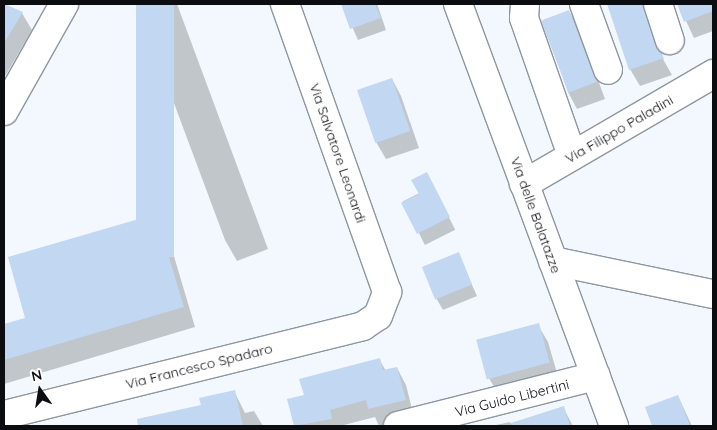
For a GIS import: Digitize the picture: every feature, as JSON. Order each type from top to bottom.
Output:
[{"type":"street","points":[[4,111],[64,4]]},
{"type":"street","name":"Via Salvatore Leonardi","points":[[285,4],[387,292],[384,303]]},
{"type":"street","name":"Via delle Balatazze","points":[[458,4],[614,426]]},
{"type":"street","points":[[525,4],[524,18],[572,156]]},
{"type":"street","points":[[584,4],[608,70]]},
{"type":"street","points":[[658,4],[670,40]]},
{"type":"street","name":"Via Filippo Paladini","points":[[524,184],[713,74]]},
{"type":"street","points":[[553,260],[713,294]]},
{"type":"street","name":"Via Francesco Spadaro","points":[[4,414],[363,326],[378,316],[384,303]]},
{"type":"street","name":"Via Guido Libertini","points":[[398,426],[596,376]]},
{"type":"building","points":[[4,4],[23,12],[4,43]]},
{"type":"building","points":[[136,4],[174,4],[174,257],[136,257]]},
{"type":"building","points":[[341,4],[375,4],[381,18],[350,29]]},
{"type":"building","points":[[607,4],[643,4],[655,45],[664,58],[629,70]]},
{"type":"building","points":[[677,4],[713,4],[713,11],[684,22]]},
{"type":"building","points":[[569,10],[597,82],[569,93],[541,21]]},
{"type":"building","points":[[392,78],[410,131],[375,143],[357,90]]},
{"type":"building","points":[[427,172],[450,217],[417,234],[401,203],[419,194],[411,180]]},
{"type":"building","points":[[156,214],[184,307],[4,360],[4,324],[25,318],[8,257]]},
{"type":"building","points":[[459,252],[472,284],[435,299],[422,267]]},
{"type":"building","points":[[539,323],[550,363],[487,379],[476,340]]},
{"type":"building","points":[[380,358],[383,370],[397,367],[406,400],[368,409],[366,400],[330,410],[332,419],[294,426],[287,399],[304,395],[299,379]]},
{"type":"building","points":[[235,390],[243,426],[138,426],[137,419],[201,405],[199,398]]},
{"type":"building","points":[[678,395],[690,426],[652,426],[645,407]]},
{"type":"building","points":[[564,406],[570,426],[512,426],[511,423]]}]
